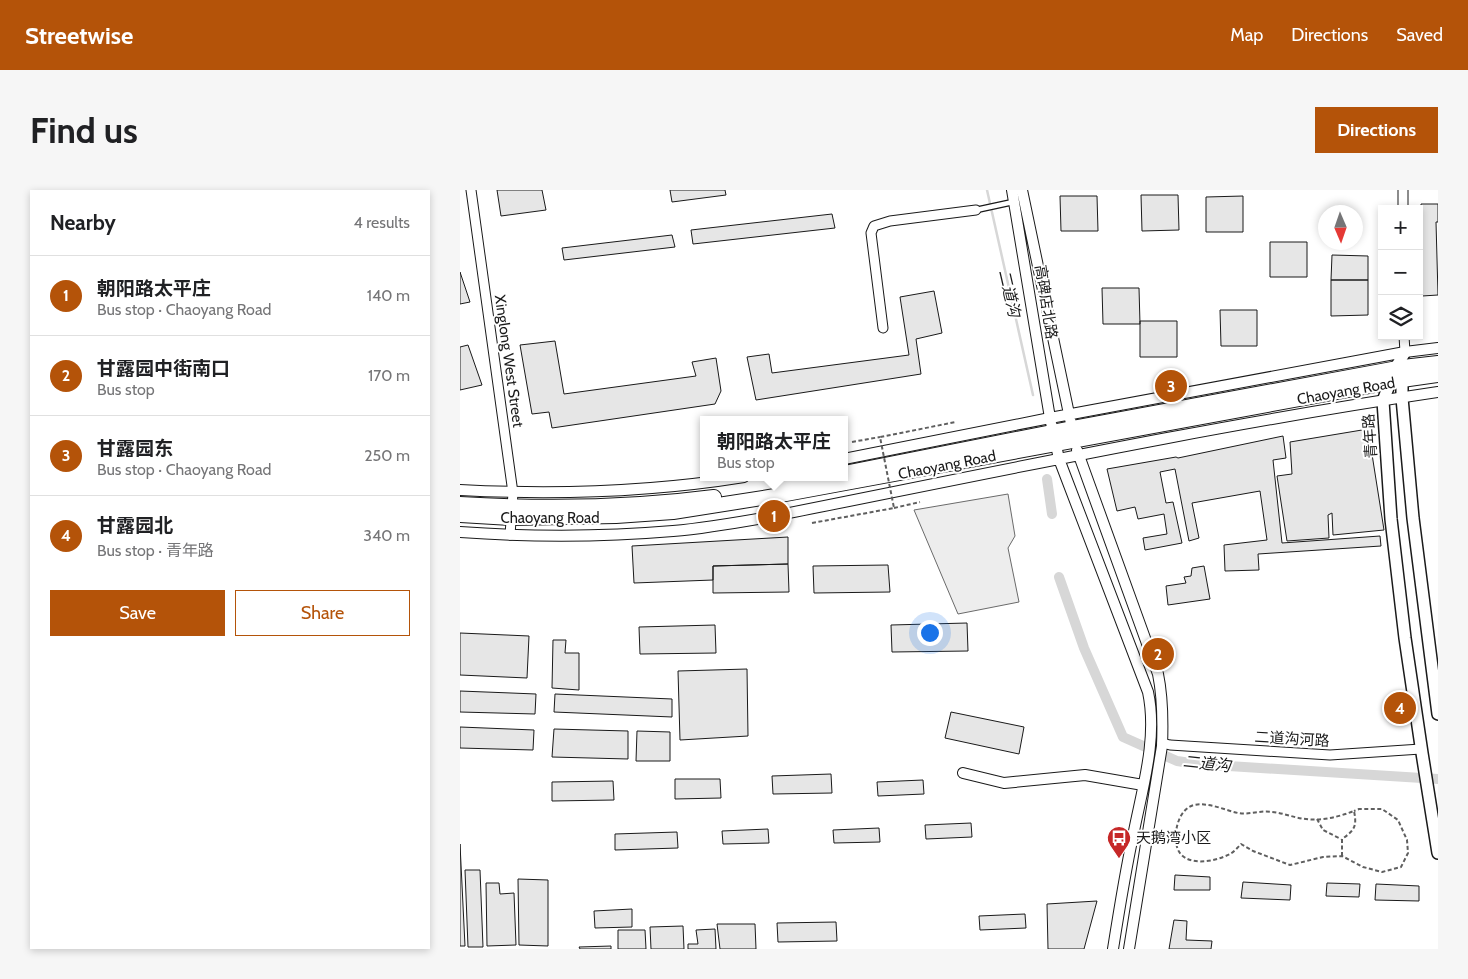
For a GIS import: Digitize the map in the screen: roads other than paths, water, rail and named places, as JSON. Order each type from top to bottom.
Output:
[{"type":"highway","name":"Chaoyang Road","points":[[848,481],[1054,438],[1072,428],[1397,374],[1438,363]]},
{"type":"highway","name":"Chaoyang Road","points":[[1397,374],[1438,374]]},
{"type":"highway","name":"Chaoyang Road","points":[[848,472],[1054,438]]},
{"type":"highway","name":"Chaoyang Road","points":[[460,515],[671,502],[740,493],[802,481]]},
{"type":"highway","name":"Chaoyang Road","points":[[460,504],[512,512],[616,516],[672,512],[775,496],[847,481]]},
{"type":"main road","name":"青年路","points":[[1405,352],[1397,374],[1383,400],[1392,528],[1405,638],[1438,853]]},
{"type":"main road","name":"青年路","points":[[1397,374],[1402,398],[1413,518],[1438,714]]},
{"type":"street","name":"Xinglong West Street","points":[[471,190],[513,493],[510,535]]},
{"type":"street","name":"高碑店北路","points":[[1012,190],[1010,202],[1059,459],[1148,692],[1151,706],[1150,745],[1126,871],[1114,949]]},
{"type":"street","name":"高碑店北路","points":[[1022,190],[1078,455],[1158,674],[1163,705],[1162,745],[1129,949]]},
{"type":"street","points":[[1403,190],[1403,205]]},
{"type":"street","points":[[883,328],[871,233],[874,226],[890,221],[976,210]]},
{"type":"street","points":[[1404,340],[1405,352]]},
{"type":"street","name":"Chaoyang Road","points":[[848,458],[1050,418],[1072,428],[1405,352],[1438,348]]},
{"type":"street","name":"Chaoyang Road","points":[[460,532],[510,535],[608,534],[664,532],[725,524],[774,516],[1078,455],[1383,400],[1438,392]]},
{"type":"street","name":"Chaoyang Road","points":[[460,490],[513,493],[671,487],[715,481]]},
{"type":"street","name":"二道沟河路","points":[[1162,745],[1330,756],[1421,751]]},
{"type":"street","points":[[963,773],[1004,783],[1085,775],[1143,785]]},
{"type":"lane","points":[[976,210],[1010,202]]},
{"type":"waterway","name":"二道沟","points":[[987,190],[1033,395]]},
{"type":"waterway","name":"二道沟","points":[[1047,479],[1052,514]]},
{"type":"waterway","name":"二道沟","points":[[1059,577],[1084,648],[1123,737],[1177,761],[1197,764],[1438,779]]},
{"type":"place","name":"甘露园东","points":[[1171,386]]},
{"type":"place","name":"朝阳路太平庄","points":[[774,516]]},
{"type":"place","name":"甘露园中街南口","points":[[1158,654]]},
{"type":"place","name":"甘露园北","points":[[1400,708]]},
{"type":"place","name":"天鹅湾小区","points":[[1119,859]]}]
